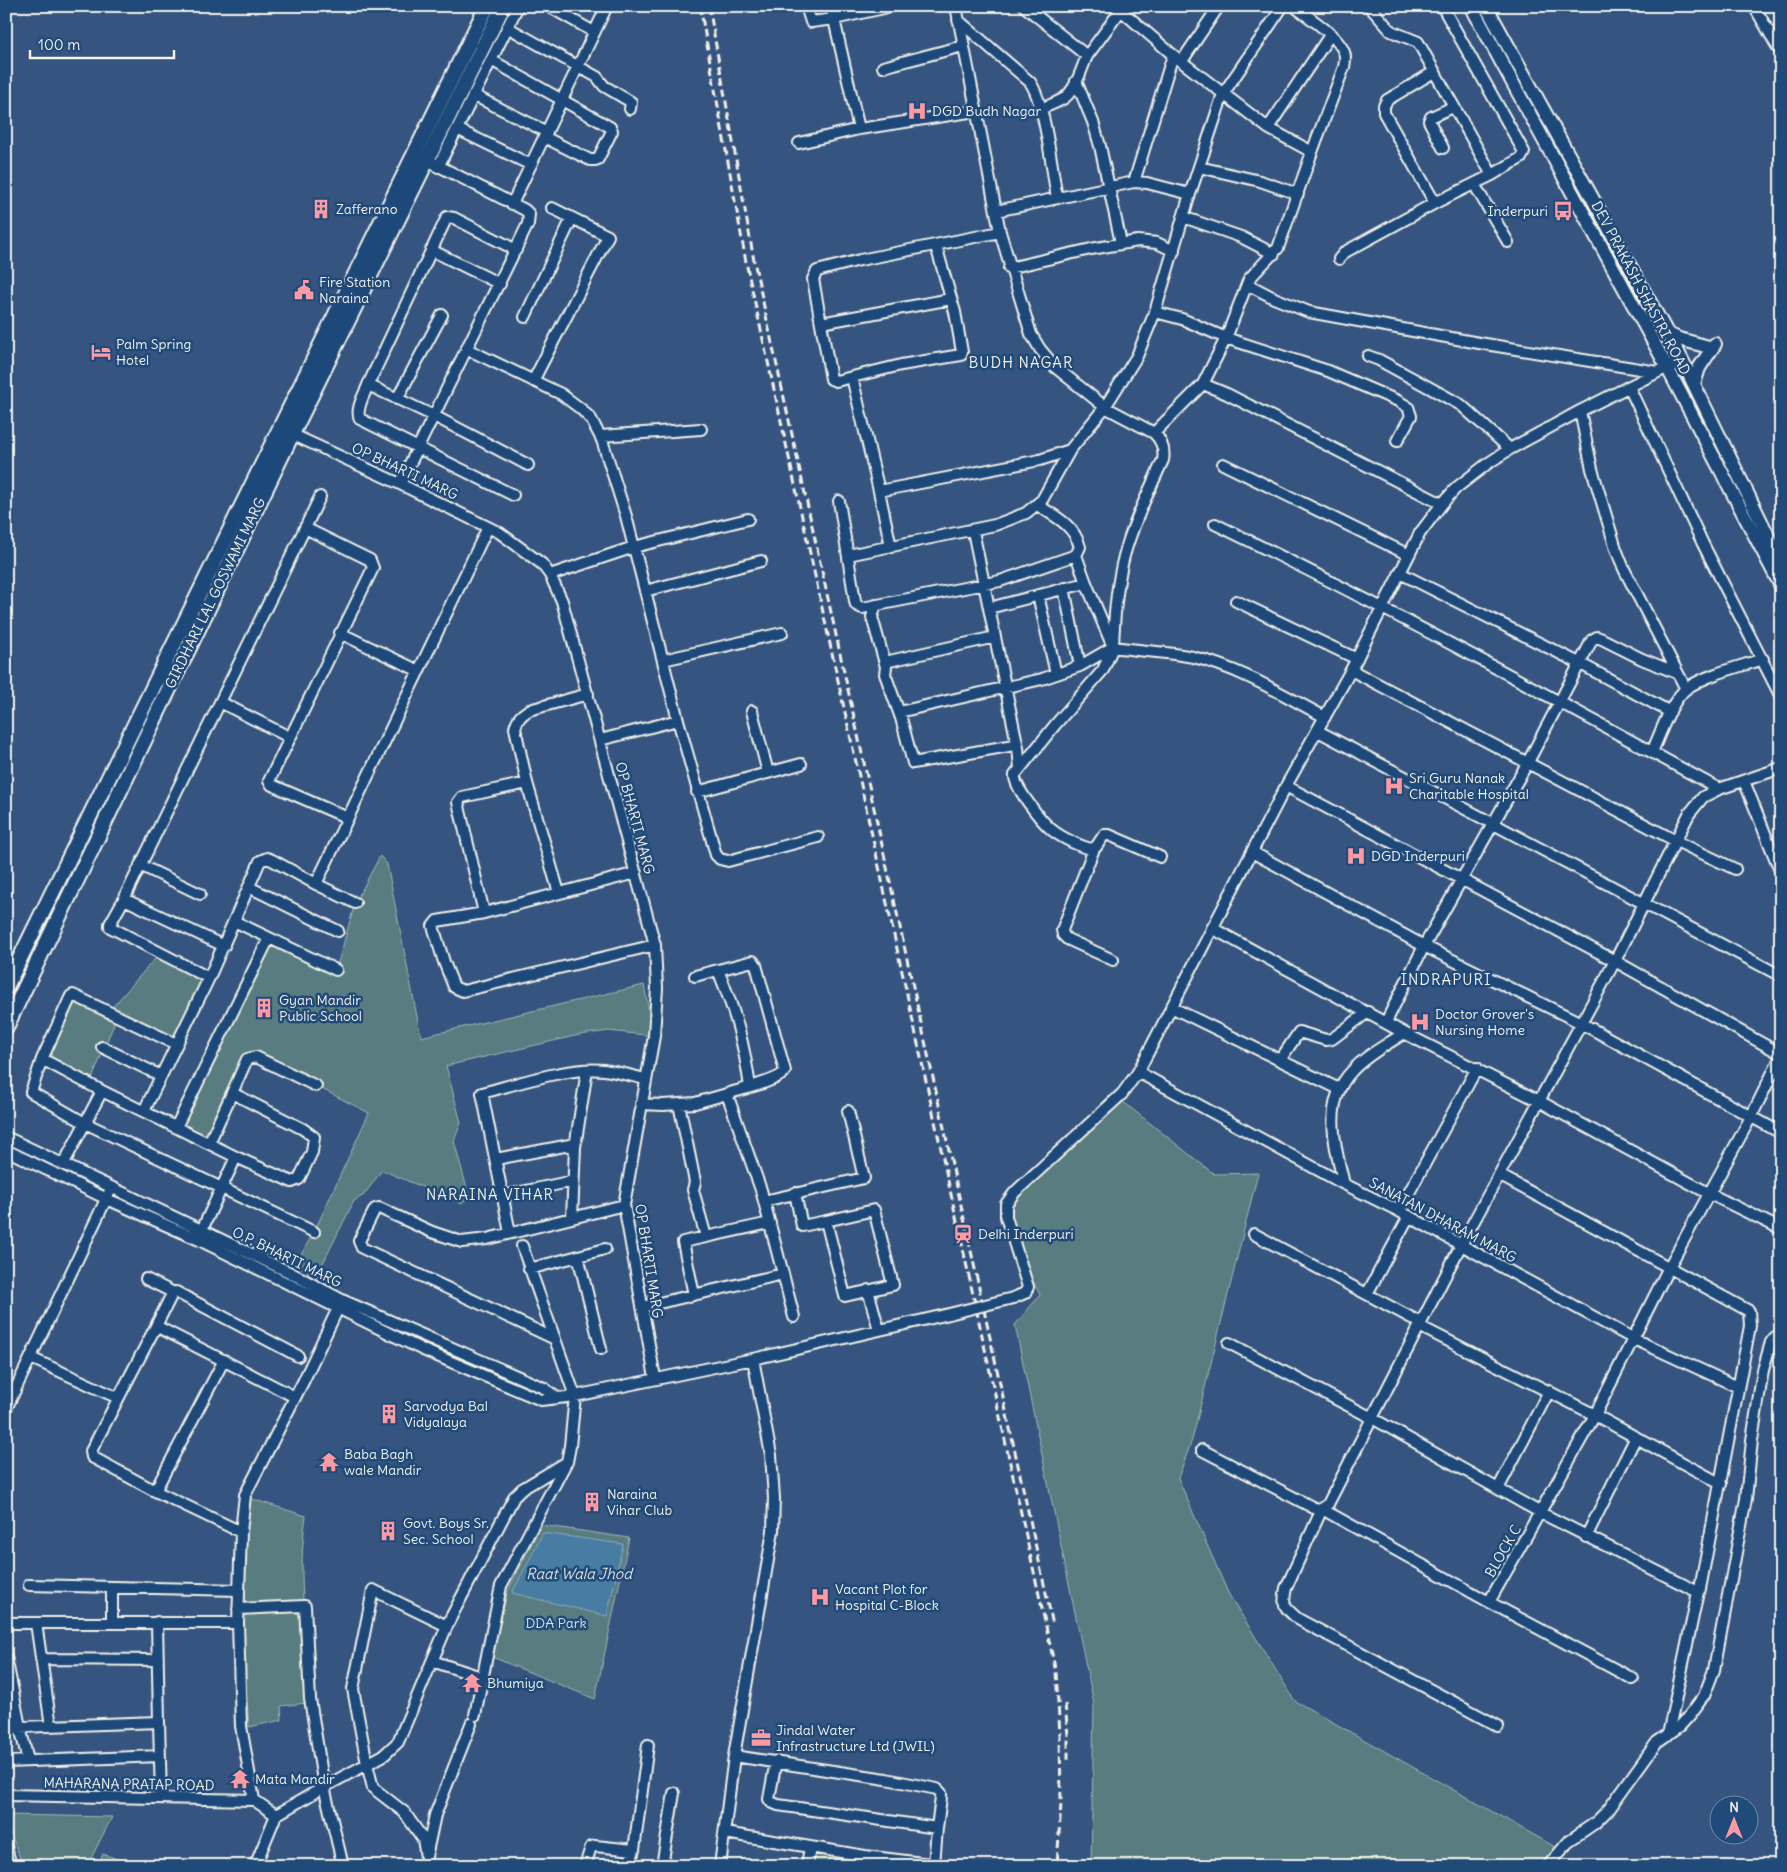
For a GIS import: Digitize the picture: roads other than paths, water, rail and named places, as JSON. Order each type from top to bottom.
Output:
[{"type":"main road","name":"GIRDHARI LAL GOSWAMI MARG","points":[[6,1027],[286,431],[404,174],[487,6]]},
{"type":"main road","name":"GIRDHARI LAL GOSWAMI MARG","points":[[6,987],[286,431],[432,164],[503,6]]},
{"type":"street","points":[[400,484],[500,284],[530,218],[525,210],[432,164],[457,129],[518,6]]},
{"type":"street","points":[[548,6],[594,32]]},
{"type":"street","points":[[512,204],[607,6]]},
{"type":"street","points":[[806,6],[811,22],[888,7]]},
{"type":"street","points":[[831,6],[859,129]]},
{"type":"street","points":[[956,6],[1000,232],[1031,334],[1040,349],[1055,367],[1105,407],[1154,434],[1162,443],[1164,452],[1163,460],[1136,520],[1124,558],[1114,626],[1114,647],[1103,670],[1055,725],[1020,768],[1014,779],[1041,818],[1057,833],[1086,848],[1094,849]]},
{"type":"street","points":[[1024,6],[1087,56]]},
{"type":"street","points":[[1134,182],[1178,58],[1219,6]]},
{"type":"street","points":[[848,555],[973,531],[1016,518],[1037,505],[1048,492],[1070,450],[1105,407],[1137,356],[1156,312],[1190,194],[1223,94],[1284,6]]},
{"type":"street","points":[[1154,434],[1203,384],[1226,338],[1246,284],[1253,273],[1274,254],[1285,232],[1312,152],[1344,67],[1342,47],[1294,6]]},
{"type":"street","points":[[1369,6],[1391,31],[1418,42],[1492,175]]},
{"type":"street","points":[[1339,259],[1345,252],[1435,203],[1492,175],[1521,158],[1524,152],[1442,6]]},
{"type":"street","name":"DEV PRAKASH SHASTRI ROAD","points":[[1472,6],[1663,370],[1781,586]]},
{"type":"street","name":"DEV PRAKASH SHASTRI ROAD","points":[[1486,6],[1682,360],[1781,562]]},
{"type":"street","points":[[1754,6],[1781,53]]},
{"type":"street","points":[[1040,109],[1061,100],[1071,90],[1087,56],[1118,8],[1178,58],[1268,128],[1312,152]]},
{"type":"street","points":[[958,20],[1030,82],[1036,93],[1040,109],[1057,198]]},
{"type":"street","points":[[507,27],[599,78],[604,86],[631,102],[630,109]]},
{"type":"street","points":[[1268,128],[1330,35]]},
{"type":"street","points":[[883,67],[963,46]]},
{"type":"street","points":[[473,95],[590,160],[598,159],[611,134],[610,127],[491,60]]},
{"type":"street","points":[[1434,72],[1388,100],[1384,113],[1435,203]]},
{"type":"street","points":[[1076,82],[1093,122],[1100,146],[1121,243]]},
{"type":"street","points":[[1443,148],[1429,121],[1431,117],[1453,107]]},
{"type":"street","points":[[799,143],[859,129],[976,111]]},
{"type":"street","points":[[457,129],[531,165]]},
{"type":"street","points":[[1199,166],[1260,181],[1298,194]]},
{"type":"street","points":[[996,211],[1134,182],[1147,183],[1190,194]]},
{"type":"street","points":[[1474,184],[1508,242]]},
{"type":"street","points":[[534,381],[608,236],[552,208]]},
{"type":"street","points":[[513,495],[360,419],[358,417],[358,410],[444,220],[450,217],[516,250]]},
{"type":"street","points":[[1184,217],[1241,237],[1274,254]]},
{"type":"street","points":[[525,317],[572,218]]},
{"type":"street","points":[[936,246],[951,299],[962,352],[961,355],[900,366],[836,381],[831,379],[813,279],[817,272],[860,260],[1000,232]]},
{"type":"street","points":[[1010,268],[1121,243],[1148,241],[1174,251]]},
{"type":"street","points":[[431,250],[500,284]]},
{"type":"street","points":[[1246,284],[1309,312],[1479,343],[1663,370]]},
{"type":"street","points":[[821,323],[951,299]]},
{"type":"street","points":[[1156,312],[1182,319],[1226,338],[1328,371],[1398,401],[1408,407],[1411,416],[1397,442]]},
{"type":"street","points":[[397,399],[442,315]]},
{"type":"street","points":[[1668,334],[1679,339],[1712,345],[1694,384]]},
{"type":"street","points":[[467,349],[561,394],[591,419],[600,436],[626,516],[697,792],[716,855],[728,861],[818,837]]},
{"type":"street","points":[[1368,356],[1379,360],[1461,406],[1510,450]]},
{"type":"street","points":[[1138,1072],[1286,786],[1357,659],[1420,533],[1442,504],[1456,488],[1487,464],[1510,450],[1580,411],[1682,360]]},
{"type":"street","points":[[852,377],[880,491],[891,547]]},
{"type":"street","points":[[1203,384],[1227,394],[1442,504]]},
{"type":"street","points":[[368,385],[434,416],[528,465]]},
{"type":"street","points":[[1629,387],[1703,544],[1781,697]]},
{"type":"street","points":[[1580,411],[1592,469],[1616,549],[1624,569],[1686,689]]},
{"type":"street","points":[[600,436],[701,429]]},
{"type":"street","name":"OP BHARTI MARG","points":[[286,431],[500,533],[542,564],[550,575],[562,601],[655,945],[657,988],[654,1036],[624,1204],[655,1378]]},
{"type":"street","points":[[880,491],[1040,460],[1070,450]]},
{"type":"street","points":[[1223,464],[1408,556]]},
{"type":"street","points":[[209,978],[111,929],[110,924],[124,899],[320,497]]},
{"type":"street","points":[[839,501],[856,605],[862,608],[983,585],[1014,577],[1076,554],[1080,547],[1078,539],[1072,531],[1066,524],[1037,505]]},
{"type":"street","points":[[550,575],[634,546],[748,519]]},
{"type":"street","points":[[1215,524],[1382,608],[1719,789]]},
{"type":"street","points":[[316,884],[488,527]]},
{"type":"street","points":[[305,528],[372,563],[373,568],[269,778],[270,783],[348,818]]},
{"type":"street","points":[[973,531],[983,585],[1007,688],[1020,768]]},
{"type":"street","points":[[1076,554],[1114,647]]},
{"type":"street","points":[[645,590],[760,561]]},
{"type":"street","points":[[1400,573],[1670,712]]},
{"type":"street","points":[[989,608],[1086,582]]},
{"type":"street","points":[[1064,588],[1080,666]]},
{"type":"street","points":[[1038,595],[1056,674]]},
{"type":"street","points":[[1236,601],[1357,659]]},
{"type":"street","points":[[876,605],[872,617],[885,662],[885,674],[899,712],[914,763],[1014,745],[1018,748]]},
{"type":"street","points":[[340,633],[419,671]]},
{"type":"street","points":[[663,660],[782,633]]},
{"type":"street","points":[[885,662],[995,637]]},
{"type":"street","points":[[1386,1022],[1424,946],[1494,825],[1592,640],[1597,637],[1642,660],[1677,673]]},
{"type":"street","points":[[899,712],[1007,688],[1056,674],[1080,666],[1114,647],[1192,657],[1212,663],[1244,676],[1325,717]]},
{"type":"street","points":[[1652,752],[1670,712],[1686,689],[1726,671],[1762,659]]},
{"type":"street","points":[[1351,670],[1674,840],[1735,869]]},
{"type":"street","points":[[559,893],[527,783],[515,728],[516,722],[529,710],[588,694]]},
{"type":"street","points":[[220,702],[289,737]]},
{"type":"street","points":[[752,711],[768,772]]},
{"type":"street","points":[[600,740],[678,720]]},
{"type":"street","points":[[1318,731],[1781,976]]},
{"type":"street","points":[[697,792],[801,764]]},
{"type":"street","points":[[1498,1726],[1298,1619],[1286,1609],[1283,1601],[1286,1588],[1322,1509],[1334,1495],[1461,1245],[1644,904],[1674,840],[1694,808],[1703,798],[1719,789],[1781,768]]},
{"type":"street","points":[[1744,781],[1781,874]]},
{"type":"street","points":[[484,913],[458,802],[462,798],[527,783]]},
{"type":"street","points":[[1286,786],[1614,961],[1781,1055]]},
{"type":"street","points":[[1113,960],[1067,939],[1062,930],[1094,849],[1104,835],[1109,835],[1160,857]]},
{"type":"street","points":[[1252,852],[1424,946],[1581,1023],[1781,1132]]},
{"type":"street","points":[[144,1111],[224,946],[260,861],[267,858],[355,903]]},
{"type":"street","points":[[140,865],[200,894]]},
{"type":"street","points":[[636,873],[484,913],[437,921],[434,924],[444,962],[454,987],[463,991],[655,945]]},
{"type":"street","points":[[249,886],[338,930]]},
{"type":"street","points":[[124,899],[224,946]]},
{"type":"street","points":[[234,921],[336,970]]},
{"type":"street","points":[[1212,928],[1404,1033],[1477,1068],[1539,1101],[1708,1194],[1781,1229]]},
{"type":"street","points":[[176,1127],[269,938]]},
{"type":"street","points":[[641,1104],[696,1103],[780,1077],[785,1071],[755,962],[750,961],[695,976]]},
{"type":"street","points":[[718,970],[738,1020],[750,1087]]},
{"type":"street","points":[[176,1044],[74,995],[71,996],[42,1059],[31,1092],[85,1123],[314,1232]]},
{"type":"street","points":[[1171,1007],[1339,1088]]},
{"type":"street","points":[[1280,1060],[1299,1032],[1326,1040],[1332,1039],[1368,1012]]},
{"type":"street","points":[[1344,1184],[1333,1122],[1334,1106],[1339,1088],[1352,1070],[1404,1033]]},
{"type":"street","points":[[102,1047],[161,1076]]},
{"type":"street","name":"BLOCK C","points":[[1489,1602],[1595,1415],[1669,1267],[1751,1116],[1781,1055]]},
{"type":"street","points":[[208,1143],[247,1059],[253,1057],[316,1086]]},
{"type":"street","points":[[42,1059],[102,1091],[236,1157],[295,1182],[299,1179],[312,1152],[314,1137],[232,1092]]},
{"type":"street","points":[[1367,1294],[1404,1213],[1477,1068]]},
{"type":"street","points":[[572,1218],[575,1144],[587,1070]]},
{"type":"street","points":[[510,1233],[482,1093],[566,1072],[587,1070],[604,1070],[646,1079]]},
{"type":"street","name":"SANATAN DHARAM MARG","points":[[1138,1072],[1344,1184],[1404,1213],[1634,1339],[1738,1386]]},
{"type":"street","name":"O.P. BHARTI MARG","points":[[6,1137],[112,1188],[199,1235],[340,1305],[423,1350],[540,1400],[575,1396],[753,1359],[945,1315],[1013,1298],[1025,1293],[1028,1287],[1006,1217],[1006,1204],[1015,1192],[1122,1094],[1138,1072]]},
{"type":"street","points":[[63,1164],[102,1091]]},
{"type":"street","points":[[727,1094],[764,1201],[794,1317]]},
{"type":"street","points":[[679,1104],[695,1182],[693,1190],[706,1237]]},
{"type":"street","points":[[764,1201],[864,1178],[848,1111]]},
{"type":"street","points":[[496,1159],[575,1144]]},
{"type":"street","name":"O.P. BHARTI MARG","points":[[6,1150],[107,1199],[199,1235]]},
{"type":"street","points":[[199,1235],[236,1157]]},
{"type":"street","points":[[1498,1175],[1749,1310],[1750,1326],[1700,1590],[1698,1592],[1668,1735]]},
{"type":"street","points":[[503,1196],[573,1181]]},
{"type":"street","points":[[6,1409],[112,1188]]},
{"type":"street","points":[[795,1194],[802,1226],[874,1210],[893,1285],[845,1296],[826,1222]]},
{"type":"street","points":[[554,1339],[362,1248],[359,1242],[375,1208],[379,1208],[432,1232],[462,1242],[486,1239],[624,1204]]},
{"type":"street","points":[[694,1295],[683,1242],[770,1223]]},
{"type":"street","points":[[1254,1234],[1367,1294],[1420,1325],[1595,1415],[1720,1484]]},
{"type":"street","points":[[425,1861],[435,1815],[473,1720],[501,1586],[567,1462],[570,1446],[575,1396],[522,1246]]},
{"type":"street","points":[[529,1269],[605,1249]]},
{"type":"street","points":[[578,1256],[601,1349]]},
{"type":"street","points":[[642,1307],[783,1274]]},
{"type":"street","points":[[146,1279],[179,1294],[298,1356]]},
{"type":"street","points":[[868,1290],[879,1330]]},
{"type":"street","points":[[174,1293],[118,1398],[91,1454],[94,1458],[155,1491],[241,1532]]},
{"type":"street","points":[[276,1815],[254,1800],[241,1726],[238,1609],[241,1532],[245,1495],[340,1305]]},
{"type":"street","points":[[156,1326],[295,1397]]},
{"type":"street","points":[[1548,1866],[1570,1840],[1601,1818],[1652,1748],[1680,1726],[1698,1705],[1708,1688],[1714,1670],[1746,1499],[1752,1440],[1763,1370],[1771,1342],[1775,1337],[1781,1337]]},
{"type":"street","points":[[1229,1342],[1372,1418],[1541,1513],[1698,1592]]},
{"type":"street","points":[[31,1358],[118,1398]]},
{"type":"street","points":[[720,1866],[734,1756],[773,1531],[774,1506],[771,1455],[753,1359]]},
{"type":"street","points":[[155,1491],[224,1360]]},
{"type":"street","points":[[1498,1489],[1549,1392]]},
{"type":"street","points":[[1586,1536],[1636,1437]]},
{"type":"street","points":[[1202,1450],[1314,1508],[1322,1509],[1489,1602],[1633,1678]]},
{"type":"street","points":[[255,1866],[276,1815],[324,1786],[384,1755],[398,1742],[447,1626],[514,1496],[522,1489],[567,1462]]},
{"type":"street","points":[[29,1585],[239,1590]]},
{"type":"street","points":[[112,1587],[112,1623]]},
{"type":"street","points":[[425,1861],[423,1839],[404,1812],[373,1788],[366,1764],[353,1689],[373,1590],[447,1626]]},
{"type":"street","points":[[238,1609],[305,1606],[310,1698],[324,1786],[343,1866]]},
{"type":"street","points":[[157,1622],[161,1798]]},
{"type":"street","points":[[6,1623],[238,1623]]},
{"type":"street","points":[[36,1623],[51,1726]]},
{"type":"street","points":[[6,1657],[28,1761]]},
{"type":"street","points":[[41,1658],[158,1660]]},
{"type":"street","points":[[432,1661],[481,1677]]},
{"type":"street","points":[[6,1729],[159,1722]]},
{"type":"street","points":[[630,1866],[634,1850],[648,1745]]},
{"type":"street","points":[[6,1762],[160,1756]]},
{"type":"street","points":[[734,1756],[776,1761],[938,1789],[941,1797],[934,1864]]},
{"type":"street","points":[[776,1761],[769,1799],[778,1805],[937,1828]]},
{"type":"street","points":[[662,1866],[674,1793]]},
{"type":"street","name":"MAHARANA PRATAP ROAD","points":[[6,1795],[254,1800]]},
{"type":"street","points":[[725,1833],[893,1863],[947,1866]]},
{"type":"street","points":[[585,1866],[591,1847],[634,1850]]},
{"type":"street","points":[[807,1866],[810,1847]]},
{"type":"street","points":[[6,1848],[11,1866]]},
{"type":"water","name":"Raat Wala Jhod","points":[[543,1533],[623,1544],[607,1616],[512,1593]]},
{"type":"railway","points":[[700,6],[746,262],[1056,1672],[1060,1734],[1061,1803],[1057,1866]]},
{"type":"railway","points":[[709,6],[754,261],[1053,1625]]},
{"type":"railway","points":[[1065,1704],[1068,1761]]},
{"type":"place","name":"DGD Budh Nagar","points":[[917,111]]},
{"type":"place","name":"Zafferano","points":[[321,209]]},
{"type":"place","name":"Inderpuri","points":[[1563,211]]},
{"type":"place","name":"Fire Station Naraina","points":[[304,290]]},
{"type":"place","name":"Palm Spring Hotel","points":[[101,352]]},
{"type":"place","name":"Sri Guru Nanak Charitable Hospital","points":[[1394,786]]},
{"type":"place","name":"DGD Inderpuri","points":[[1356,856]]},
{"type":"place","name":"Gyan Mandir Public School","points":[[264,1008]]},
{"type":"place","name":"Doctor Grover's Nursing Home","points":[[1420,1022]]},
{"type":"place","name":"Delhi Inderpuri","points":[[963,1234]]},
{"type":"place","name":"Sarvodya Bal Vidyalaya","points":[[389,1414]]},
{"type":"place","name":"Baba Bagh wale Mandir","points":[[329,1462]]},
{"type":"place","name":"Naraina Vihar Club","points":[[592,1502]]},
{"type":"place","name":"Govt. Boys Sr. Sec. School","points":[[388,1531]]},
{"type":"place","name":"Vacant Plot for Hospital C-Block","points":[[820,1597]]},
{"type":"place","name":"Bhumiya","points":[[472,1683]]},
{"type":"place","name":"Jindal Water Infrastructure Ltd (JWIL)","points":[[761,1738]]},
{"type":"place","name":"Mata Mandir","points":[[240,1779]]},
{"type":"district","name":"BUDH NAGAR","points":[[1021,362]]},
{"type":"district","name":"INDRAPURI","points":[[1446,979]]},
{"type":"district","name":"NARAINA VIHAR","points":[[490,1194]]},
{"type":"park label","name":"DDA Park","points":[[556,1623]]}]
